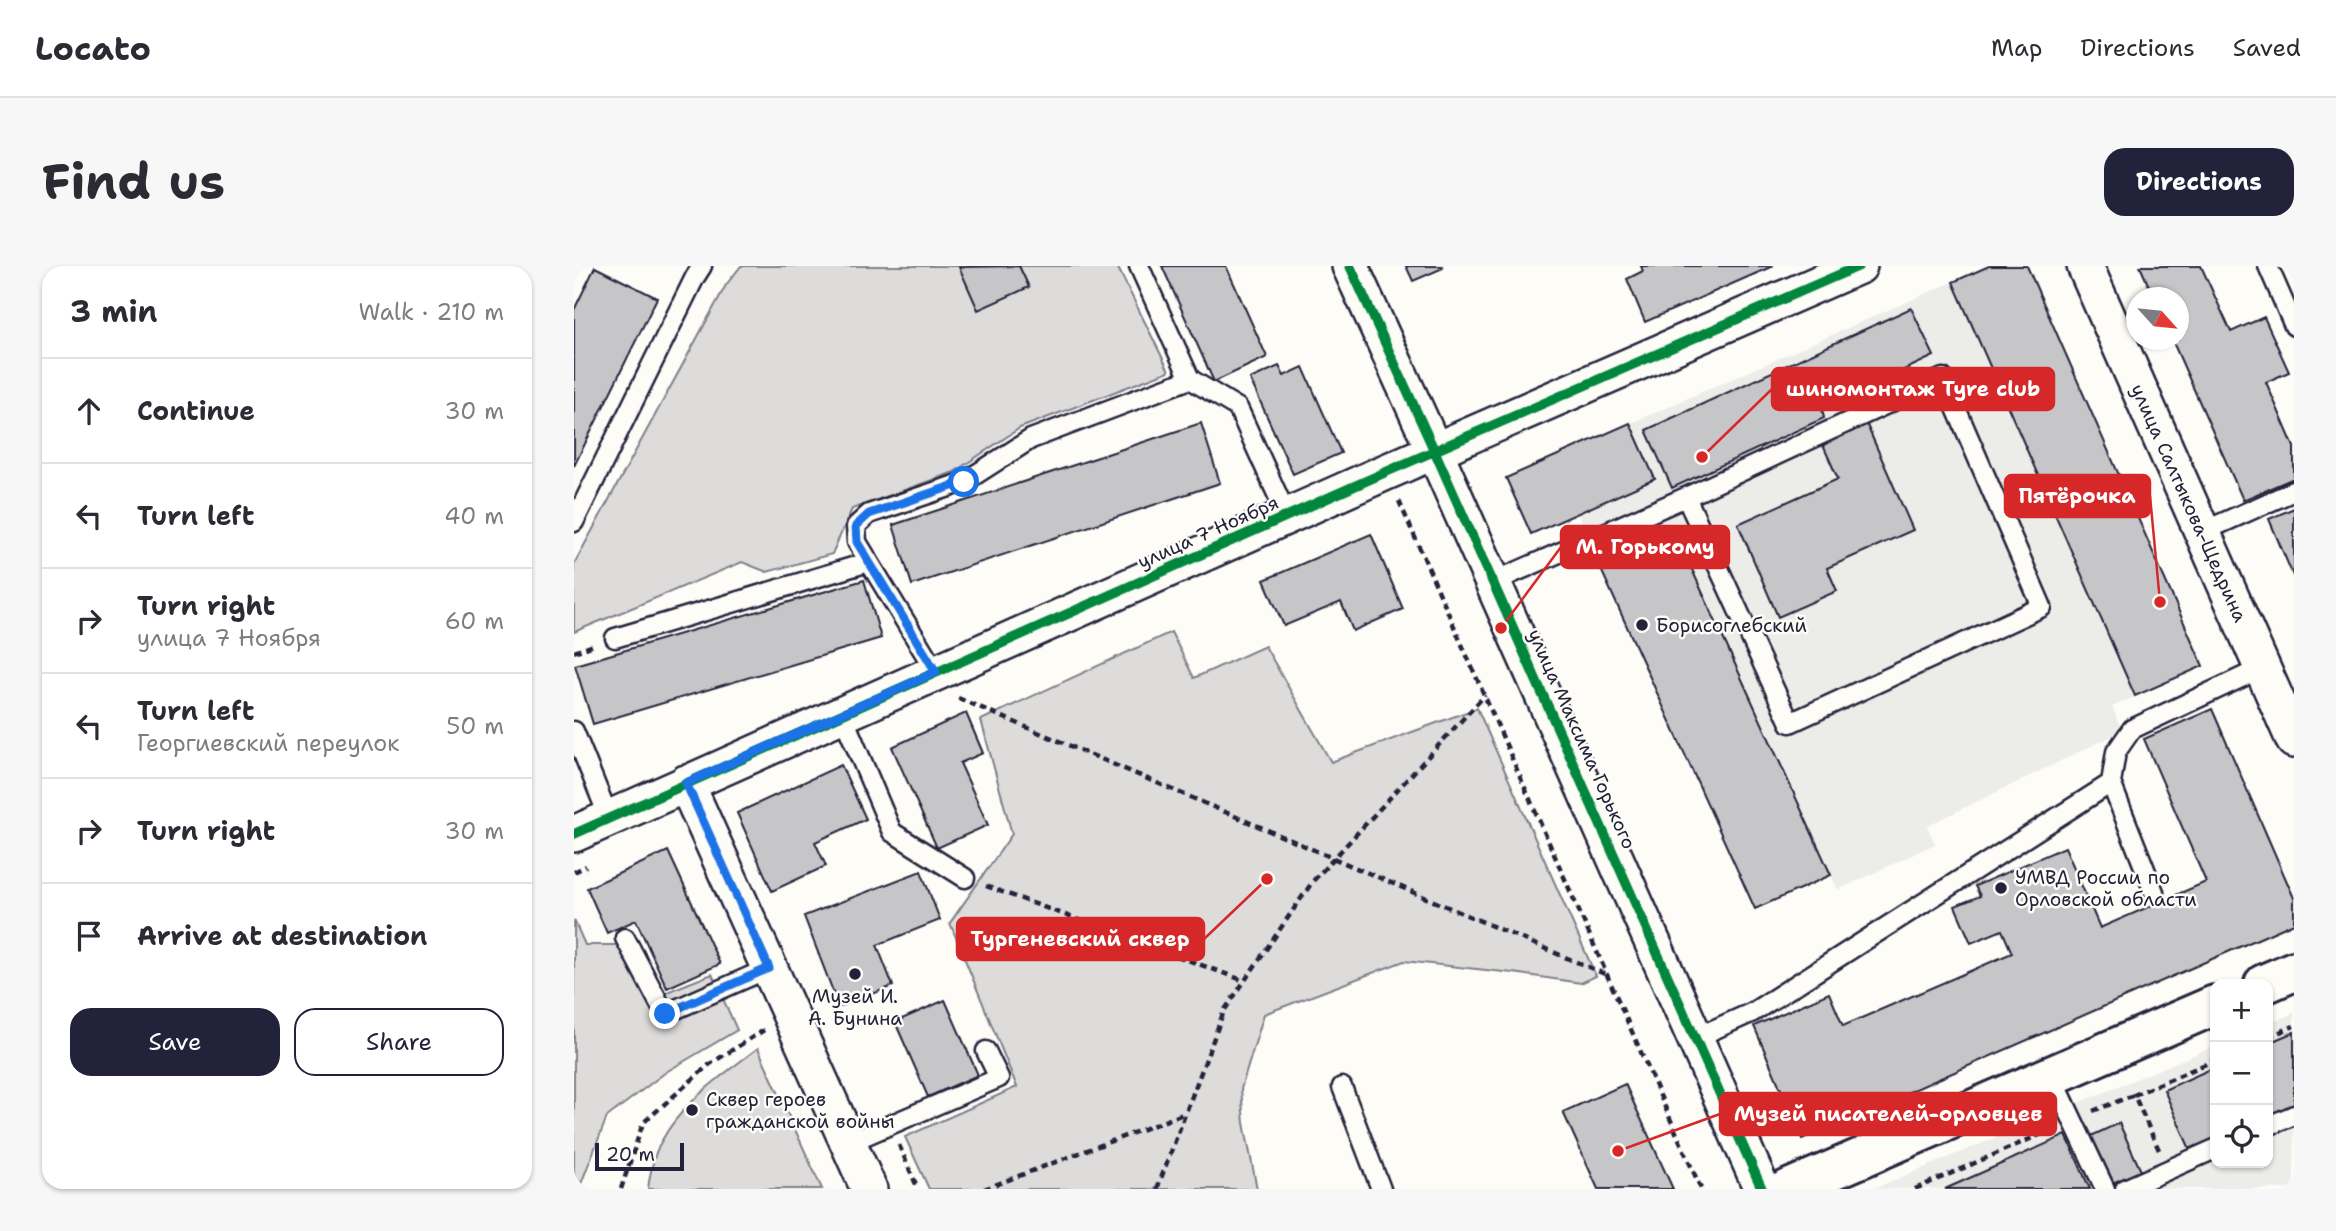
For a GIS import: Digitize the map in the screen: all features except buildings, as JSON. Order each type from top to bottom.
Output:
[{"type":"main road","points":[[2273,980],[2294,971]]},
{"type":"main road","points":[[1789,1189],[2210,1007]]},
{"type":"street","name":"улица Максима Горького","points":[[1350,266],[1762,1189]]},
{"type":"street","name":"улица 7 Ноября","points":[[574,834],[1386,472],[1859,266]]},
{"type":"street","name":"улица Салтыкова-Щедрина","points":[[2085,266],[2262,668],[2285,697],[2294,740]]},
{"type":"street","points":[[686,783],[869,1189]]},
{"type":"lane","points":[[574,522],[702,266]]},
{"type":"lane","points":[[1139,266],[1190,379],[1238,408],[1287,516]]},
{"type":"lane","points":[[2268,266],[2294,326]]},
{"type":"lane","points":[[1493,582],[1686,497],[1943,378],[2042,607],[1790,723],[1686,497]]},
{"type":"lane","points":[[936,672],[857,542],[856,526],[869,514],[964,482],[1031,439],[1190,379]]},
{"type":"lane","points":[[2202,532],[2294,491]]},
{"type":"lane","points":[[615,638],[869,562]]},
{"type":"lane","points":[[2154,892],[2111,783],[2116,752],[2132,729],[2262,668]]},
{"type":"lane","points":[[842,714],[892,832],[965,878]]},
{"type":"lane","points":[[574,731],[609,818]]},
{"type":"lane","points":[[1695,1038],[1753,1012],[2111,783]]},
{"type":"lane","points":[[625,938],[665,1014],[769,968]]},
{"type":"lane","points":[[848,1143],[999,1079],[986,1051]]},
{"type":"lane","points":[[2052,1076],[2105,1189]]},
{"type":"lane","points":[[1342,1087],[1381,1189]]},
{"type":"lane","points":[[2273,1124],[2294,1115]]},
{"type":"lane","points":[[2124,1189],[2210,1151]]},
{"type":"path","points":[[1386,472],[1701,1189]]},
{"type":"path","points":[[1157,1189],[1224,1011],[1314,881],[1485,695]]},
{"type":"path","points":[[958,698],[1608,975]]},
{"type":"path","points":[[965,878],[1245,981]]},
{"type":"path","points":[[2273,1035],[2294,1026]]},
{"type":"path","points":[[621,1189],[643,1123],[710,1064],[765,1030]]},
{"type":"path","points":[[1915,1189],[2210,1062]]},
{"type":"path","points":[[2134,1095],[2168,1170]]},
{"type":"path","points":[[984,1189],[1187,1112]]},
{"type":"path","points":[[890,1125],[918,1189]]},
{"type":"shaded area","points":[[741,266],[1117,266],[1169,371],[1020,428],[954,472],[852,509],[832,554],[767,572],[742,562],[574,632],[574,564],[726,285]]},
{"type":"shaded area","points":[[1989,266],[2027,266],[2203,666],[2112,707],[2122,731],[1927,826],[1935,844],[1838,890],[1831,875],[1755,909],[1578,514],[1531,534],[1506,478]]},
{"type":"shaded area","points":[[1171,632],[1194,678],[1265,646],[1331,762],[1477,708],[1596,976],[1581,983],[1404,961],[1264,1014],[1241,1089],[1244,1123],[1257,1189],[929,1189],[905,1137],[1017,1087],[950,923],[1012,834],[981,720]]},
{"type":"shaded area","points":[[574,920],[585,945],[620,945],[647,1000],[712,974],[737,1030],[666,1072],[607,1117],[579,1189],[574,1189]]},
{"type":"shaded area","points":[[2294,1013],[2294,1189],[1873,1189],[2210,1048],[2210,1168],[2273,1168],[2273,1022]]},
{"type":"shaded area","points":[[758,1048],[822,1189],[648,1189],[658,1147],[680,1114],[717,1079]]},
{"type":"cycle path","points":[[1350,266],[1762,1189]]},
{"type":"cycle path","points":[[574,834],[1386,472],[1859,266]]},
{"type":"place","name":"шиномонтаж Tyre club","points":[[1702,457]]},
{"type":"place","name":"Пятёрочка","points":[[2160,602]]},
{"type":"place","name":"Борисоглебский","points":[[1642,625]]},
{"type":"place","name":"М. Горькому","points":[[1501,628]]},
{"type":"place","name":"Тургеневский сквер","points":[[1267,879]]},
{"type":"place","name":"УМВД России по Орловской области","points":[[2001,888]]},
{"type":"place","name":"Музей И. А. Бунина","points":[[855,974]]},
{"type":"place","name":"Сквер героев гражданской войны","points":[[692,1110]]},
{"type":"place","name":"Музей писателей-орловцев","points":[[1618,1151]]},
{"type":"route","points":[[665,1014],[769,968],[686,783],[936,672],[857,542],[856,526],[869,514],[964,482]]}]
